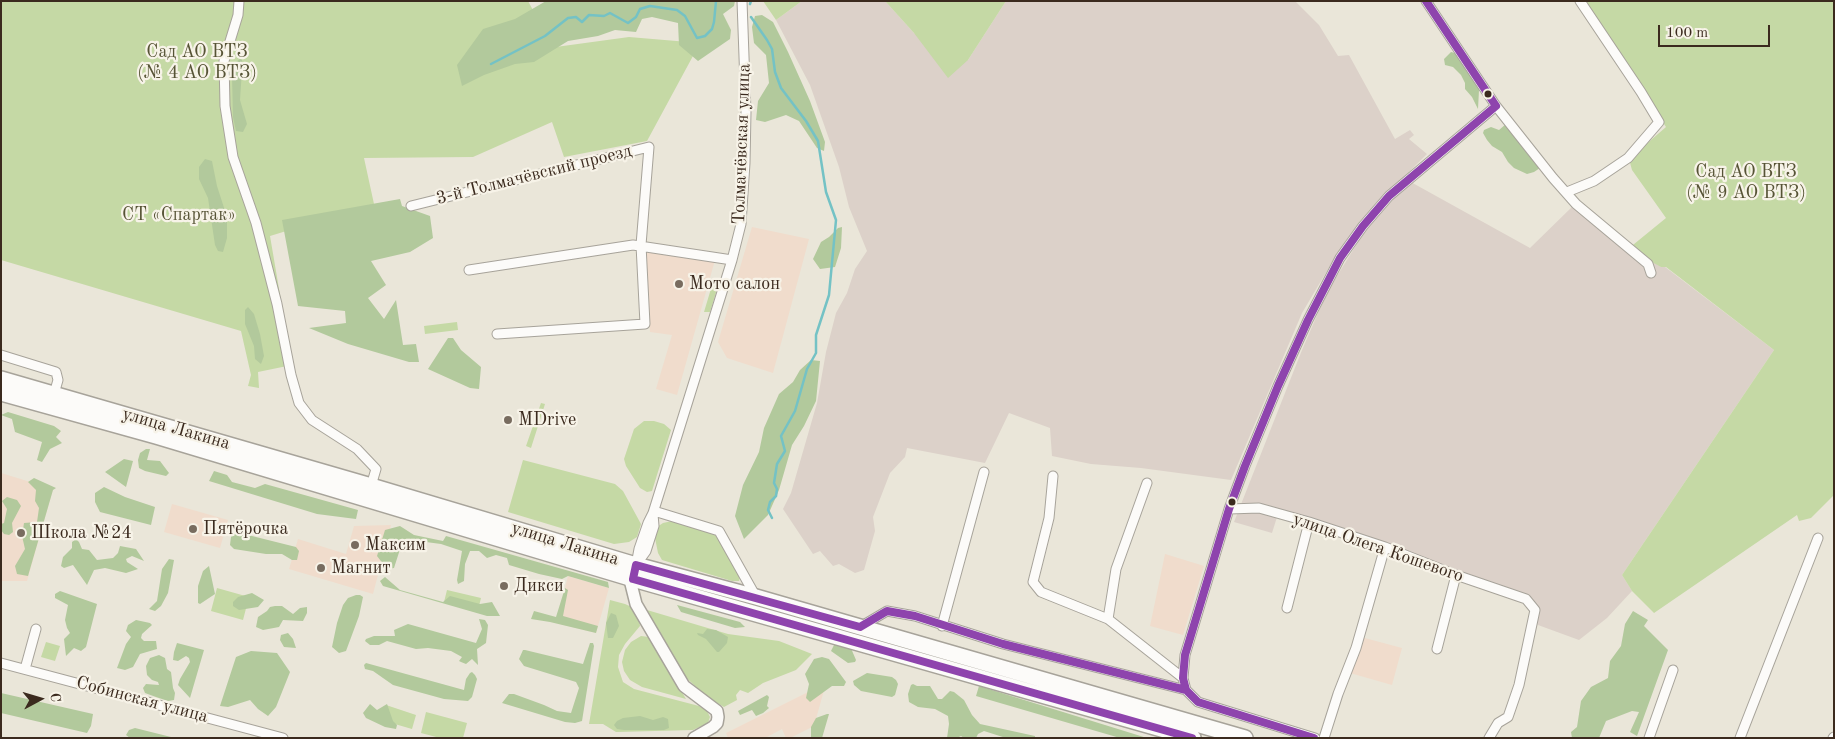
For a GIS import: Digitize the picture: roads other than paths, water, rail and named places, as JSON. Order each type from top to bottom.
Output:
[{"type":"highway","name":"улица Лакина","points":[[1,379],[371,486],[635,572],[756,597],[1244,738]]},
{"type":"highway","name":"улица Лакина","points":[[1,393],[635,572],[1193,738]]},
{"type":"street","points":[[239,1],[238,15],[224,61],[225,106],[233,157],[256,223],[278,304],[291,375],[299,403],[312,420],[357,449],[376,470],[371,486]]},
{"type":"street","name":"Толмачёвская улица","points":[[635,572],[648,523],[654,512],[732,260],[741,224],[746,112],[742,1]]},
{"type":"street","points":[[1426,1],[1496,106],[1566,192],[1576,204],[1648,264],[1651,273]]},
{"type":"street","points":[[1566,192],[1594,181],[1628,158],[1659,122],[1580,1]]},
{"type":"street","points":[[1186,690],[1183,678],[1185,655],[1228,509],[1278,386],[1308,320],[1340,258],[1363,226],[1394,191],[1496,106]]},
{"type":"street","name":"3-й Толмачёвский проезд","points":[[411,206],[648,147],[641,245]]},
{"type":"street","points":[[469,270],[641,245],[732,260]]},
{"type":"street","points":[[497,334],[645,324],[641,245]]},
{"type":"street","points":[[1,355],[56,372],[58,380],[54,394]]},
{"type":"street","points":[[942,626],[984,472]]},
{"type":"street","points":[[1053,476],[1049,518],[1033,582],[1041,592],[1108,619],[1183,678]]},
{"type":"street","points":[[1108,619],[1116,568],[1146,483]]},
{"type":"street","name":"улица Олега Кошевого","points":[[1228,509],[1259,508],[1309,522],[1526,599],[1535,610],[1519,685],[1508,717],[1498,723],[1489,738]]},
{"type":"street","points":[[654,512],[719,531],[756,597]]},
{"type":"street","points":[[1287,608],[1309,522]]},
{"type":"street","points":[[1740,738],[1818,538]]},
{"type":"street","points":[[1324,738],[1338,694],[1356,648],[1385,548]]},
{"type":"street","points":[[635,572],[631,584],[636,604],[684,686],[716,712],[718,717],[717,723],[713,728],[694,738]]},
{"type":"street","points":[[1437,649],[1456,575]]},
{"type":"street","points":[[860,627],[887,611],[916,616],[942,626],[1004,644],[1186,690],[1198,702],[1316,738]]},
{"type":"street","points":[[25,669],[36,629]]},
{"type":"street","name":"Собинская улица","points":[[1,663],[283,738]]},
{"type":"street","points":[[1649,738],[1673,670]]},
{"type":"waterway","points":[[491,64],[545,36],[568,18],[576,17],[582,22],[589,15],[604,16],[610,13],[628,23],[636,17],[640,9],[650,6],[677,10],[685,16],[697,38],[705,36],[712,29],[716,1]]},
{"type":"waterway","points":[[751,17],[772,49],[775,72],[781,88],[806,121],[818,141],[826,192],[836,220],[829,295],[816,335],[816,353],[807,369],[795,411],[781,436],[785,451],[777,464],[774,483],[777,489],[776,496],[770,502],[768,510],[772,518]]},
{"type":"place","name":"Мото салон","points":[[679,284]]},
{"type":"place","name":"MDrive","points":[[508,420]]},
{"type":"place","name":"Пятёрочка","points":[[193,529]]},
{"type":"place","name":"Школа №24","points":[[21,533]]},
{"type":"place","name":"Максим","points":[[355,545]]},
{"type":"place","name":"Магнит","points":[[321,568]]},
{"type":"place","name":"Дикси","points":[[504,586]]},
{"type":"park label","name":"Сад АО ВТЗ (№ 4 АО ВТЗ)","points":[[197,62]]},
{"type":"park label","name":"Сад АО ВТЗ (№ 9 АО ВТЗ)","points":[[1746,182]]},
{"type":"park label","name":"СТ «Спартак»","points":[[179,215]]}]
